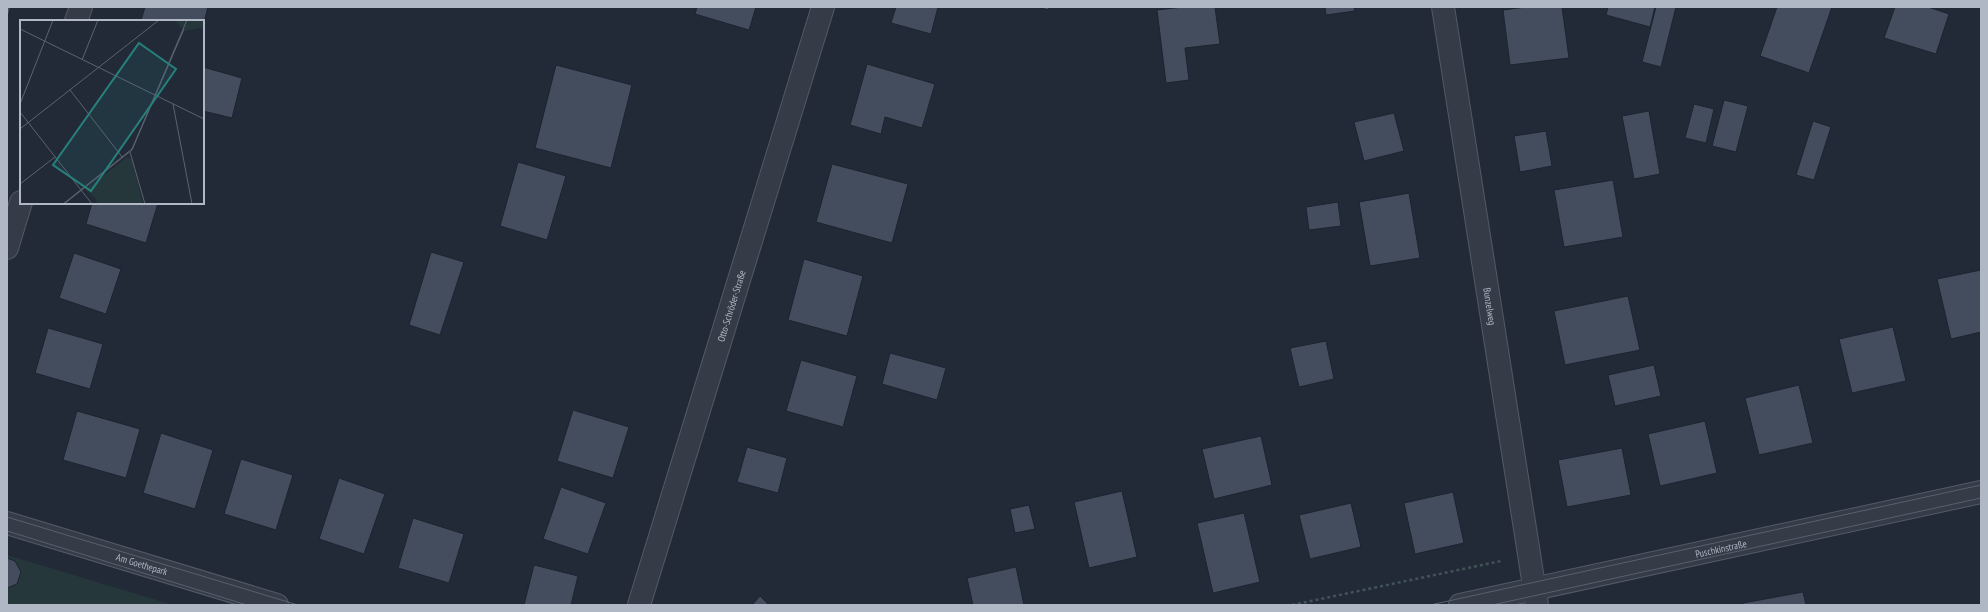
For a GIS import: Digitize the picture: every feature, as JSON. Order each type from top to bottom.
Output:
[{"type":"street","points":[[76,20],[81,7]]},
{"type":"street","name":"Otto-Schröder-Straße","points":[[639,605],[823,7]]},
{"type":"street","name":"Bunzelweg","points":[[1443,7],[1536,597]]},
{"type":"street","points":[[7,248],[20,204]]},
{"type":"street","name":"Puschkinstraße","points":[[1460,605],[1536,597],[1981,492]]},
{"type":"street","name":"Am Goethepark","points":[[7,523],[277,605]]},
{"type":"path","points":[[1292,605],[1529,555]]},
{"type":"shaded area","points":[[7,555],[173,605],[7,605]]},
{"type":"building","points":[[7,7],[11,7],[7,20]]},
{"type":"building","points":[[145,7],[208,7],[204,22],[204,20],[141,20]]},
{"type":"building","points":[[697,7],[756,7],[749,30],[695,14]]},
{"type":"building","points":[[896,7],[938,7],[931,34],[891,23]]},
{"type":"building","points":[[1038,7],[1049,7],[1048,10]]},
{"type":"building","points":[[1183,7],[1215,7],[1220,44],[1185,48],[1189,80],[1166,83],[1157,10]]},
{"type":"building","points":[[1325,7],[1354,7],[1355,11],[1326,15]]},
{"type":"building","points":[[1526,7],[1562,7],[1569,58],[1510,65],[1503,10]]},
{"type":"building","points":[[1608,7],[1655,7],[1650,27],[1606,15]]},
{"type":"building","points":[[1656,7],[1676,7],[1661,67],[1642,62]]},
{"type":"building","points":[[1777,7],[1832,7],[1809,73],[1760,56]]},
{"type":"building","points":[[1895,7],[1928,7],[1949,14],[1936,54],[1884,38]]},
{"type":"building","points":[[867,64],[935,84],[922,128],[885,117],[881,134],[850,125]]},
{"type":"building","points":[[556,65],[632,85],[611,168],[535,148]]},
{"type":"building","points":[[204,67],[242,78],[232,118],[204,111]]},
{"type":"building","points":[[1724,100],[1748,106],[1736,152],[1712,146]]},
{"type":"building","points":[[1694,104],[1714,109],[1706,143],[1685,138]]},
{"type":"building","points":[[1649,111],[1660,174],[1634,179],[1622,116]]},
{"type":"building","points":[[1394,113],[1404,151],[1364,161],[1354,122]]},
{"type":"building","points":[[1813,121],[1831,127],[1814,180],[1796,175]]},
{"type":"building","points":[[1546,131],[1552,166],[1520,172],[1514,136]]},
{"type":"building","points":[[518,162],[566,176],[547,240],[500,226]]},
{"type":"building","points":[[832,164],[908,184],[892,243],[816,222]]},
{"type":"building","points":[[1613,180],[1623,237],[1564,247],[1554,190]]},
{"type":"building","points":[[1409,193],[1420,258],[1370,266],[1359,202]]},
{"type":"building","points":[[1338,202],[1341,226],[1309,230],[1306,207]]},
{"type":"building","points":[[92,204],[158,204],[146,243],[86,224]]},
{"type":"building","points":[[431,252],[464,262],[440,335],[409,325]]},
{"type":"building","points":[[74,253],[121,269],[106,314],[59,298]]},
{"type":"building","points":[[804,259],[863,276],[847,336],[788,320]]},
{"type":"building","points":[[1981,270],[1981,332],[1951,339],[1937,279]]},
{"type":"building","points":[[1628,296],[1640,350],[1565,365],[1554,311]]},
{"type":"building","points":[[1893,327],[1906,381],[1852,393],[1839,339]]},
{"type":"building","points":[[48,328],[103,344],[90,389],[35,373]]},
{"type":"building","points":[[1326,341],[1334,379],[1299,387],[1290,348]]},
{"type":"building","points":[[890,353],[946,368],[937,400],[882,384]]},
{"type":"building","points":[[801,360],[857,376],[843,427],[786,411]]},
{"type":"building","points":[[1654,365],[1661,396],[1615,406],[1608,375]]},
{"type":"building","points":[[1799,385],[1813,443],[1759,455],[1745,398]]},
{"type":"building","points":[[573,410],[629,427],[613,478],[557,461]]},
{"type":"building","points":[[77,411],[140,429],[126,478],[63,460]]},
{"type":"building","points":[[1705,421],[1717,473],[1660,486],[1648,434]]},
{"type":"building","points":[[161,433],[213,450],[195,509],[143,493]]},
{"type":"building","points":[[1261,436],[1272,485],[1214,499],[1202,449]]},
{"type":"building","points":[[747,447],[787,458],[778,493],[737,482]]},
{"type":"building","points":[[1622,448],[1631,495],[1567,507],[1558,460]]},
{"type":"building","points":[[241,459],[293,475],[276,530],[224,514]]},
{"type":"building","points":[[339,478],[385,494],[364,554],[319,539]]},
{"type":"building","points":[[561,487],[606,503],[588,554],[543,539]]},
{"type":"building","points":[[1122,491],[1137,557],[1089,568],[1074,502]]},
{"type":"building","points":[[1453,492],[1464,543],[1415,554],[1404,503]]},
{"type":"building","points":[[1351,503],[1361,547],[1310,559],[1299,515]]},
{"type":"building","points":[[1029,505],[1035,529],[1015,533],[1010,509]]},
{"type":"building","points":[[1244,513],[1260,582],[1213,593],[1197,523]]},
{"type":"building","points":[[413,518],[464,534],[449,583],[398,568]]},
{"type":"building","points":[[7,558],[15,561],[21,572],[17,584],[7,588]]},
{"type":"building","points":[[534,565],[578,576],[571,605],[524,605]]},
{"type":"building","points":[[1016,567],[1024,605],[973,605],[967,578]]},
{"type":"building","points":[[1803,592],[1806,605],[1743,605],[1743,603]]},
{"type":"building","points":[[760,596],[769,605],[752,605]]},
{"type":"tram line","points":[[1430,605],[1981,485]]},
{"type":"tram line","points":[[1492,605],[1981,498]]},
{"type":"tram line","points":[[7,517],[298,605]]},
{"type":"tram line","points":[[7,531],[247,605]]}]
